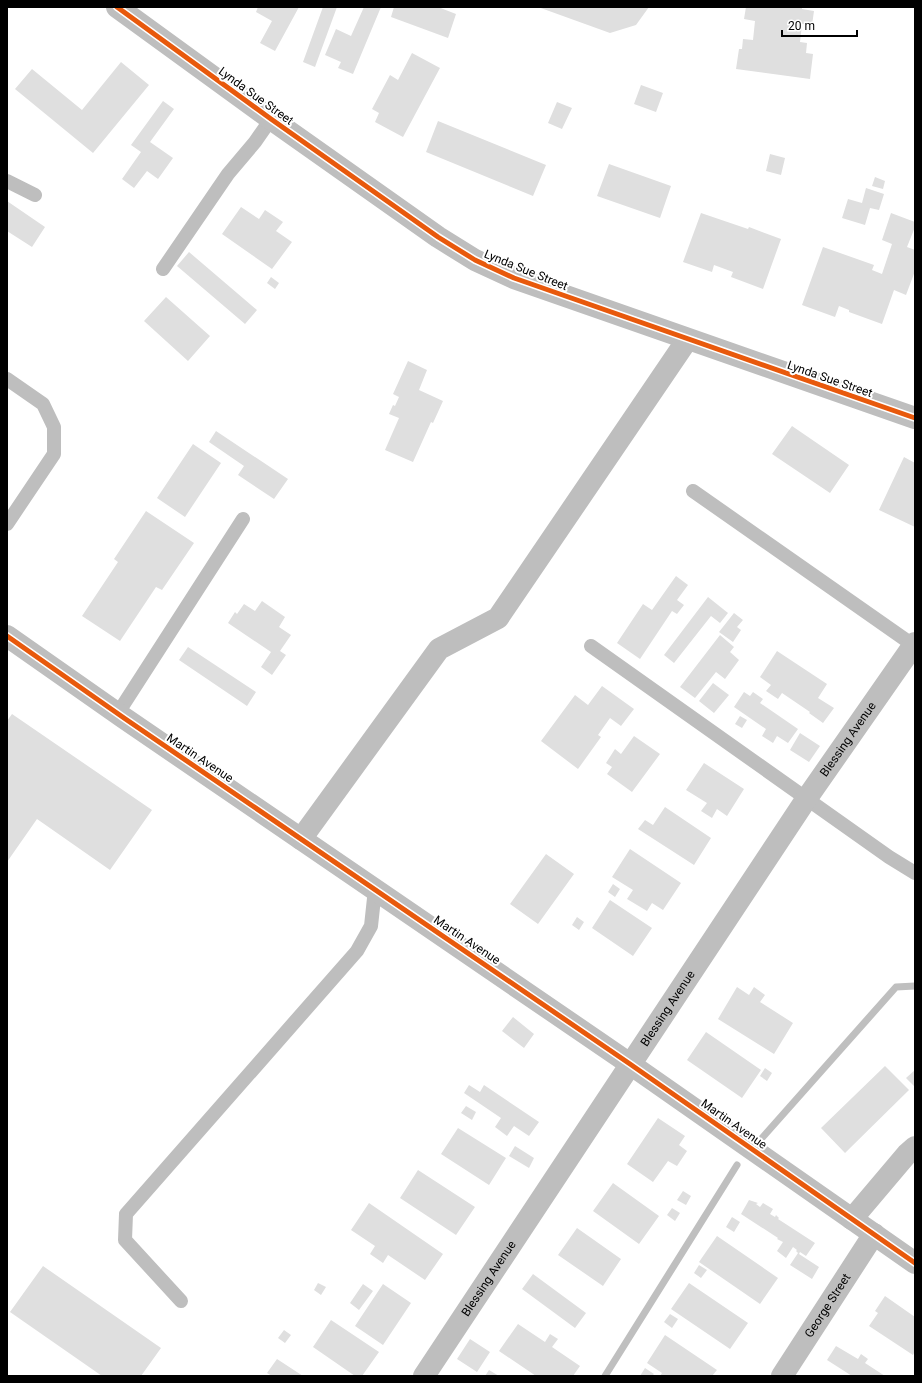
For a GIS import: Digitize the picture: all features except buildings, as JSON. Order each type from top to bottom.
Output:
[{"type":"street","name":"Lynda Sue Street","points":[[117,7],[271,119],[438,237],[475,260],[514,278],[915,418]]},
{"type":"street","points":[[301,839],[438,649],[498,618],[688,340]]},
{"type":"street","name":"Martin Avenue","points":[[7,636],[118,714],[630,1064],[915,1263]]},
{"type":"street","name":"Blessing Avenue","points":[[424,1376],[807,798],[914,644]]},
{"type":"street","points":[[852,1219],[907,1154],[915,1148]]},
{"type":"street","name":"George Street","points":[[782,1376],[874,1234]]},
{"type":"lane","points":[[162,269],[228,174],[271,119]]},
{"type":"lane","points":[[7,181],[35,195]]},
{"type":"lane","points":[[7,380],[43,404],[54,427],[54,454],[7,524]]},
{"type":"lane","points":[[693,491],[914,644]]},
{"type":"lane","points":[[118,714],[243,519]]},
{"type":"lane","points":[[591,646],[889,857],[915,873]]},
{"type":"lane","points":[[181,1301],[125,1240],[126,1214],[357,951],[371,926],[375,889]]},
{"type":"waterway","points":[[762,1138],[896,987],[915,986]]},
{"type":"waterway","points":[[605,1376],[737,1165]]},
{"type":"cycle path","points":[[117,7],[271,119],[438,237],[475,260],[514,278],[915,418]]},
{"type":"cycle path","points":[[7,636],[124,718],[630,1064],[915,1263]]}]
